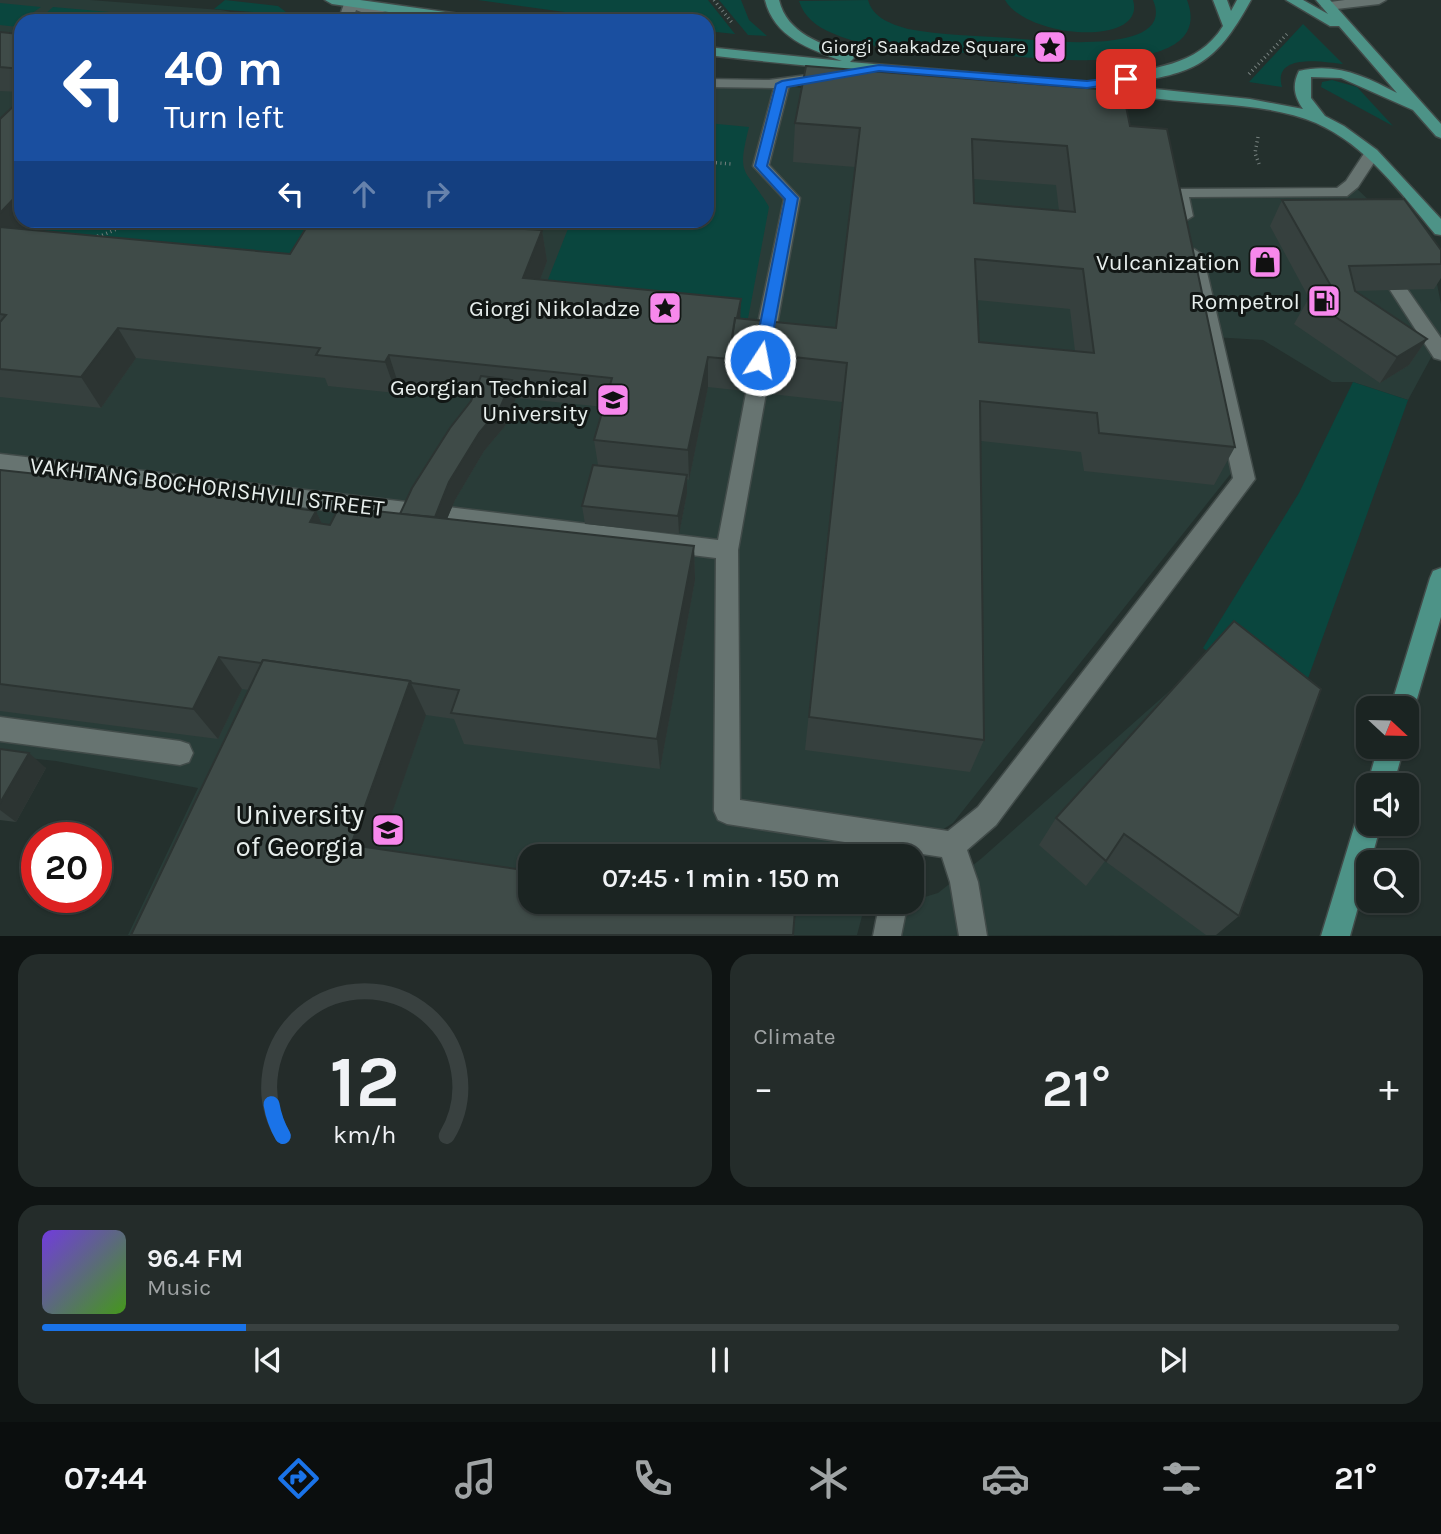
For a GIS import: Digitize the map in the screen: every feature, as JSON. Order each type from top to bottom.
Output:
[{"type":"main road","points":[[332,0],[427,14]]},
{"type":"main road","points":[[772,0],[774,12],[780,20],[807,41],[879,68]]},
{"type":"main road","points":[[1220,0],[1230,26]]},
{"type":"main road","points":[[1087,84],[1146,76],[1188,64],[1218,43],[1244,0]]},
{"type":"main road","points":[[1293,0],[1357,37]]},
{"type":"main road","points":[[1325,3],[1441,133]]},
{"type":"main road","points":[[714,52],[1087,84],[1248,104],[1319,119],[1353,139],[1371,155],[1441,230]]},
{"type":"main road","points":[[1319,119],[1302,99],[1300,87],[1304,74],[1314,70],[1347,76],[1418,108]]},
{"type":"main road","points":[[1406,696],[1441,578]]},
{"type":"main road","points":[[1335,936],[1364,836]]},
{"type":"street","points":[[1325,3],[1370,1]]},
{"type":"street","points":[[347,14],[351,4],[379,14]]},
{"type":"street","points":[[714,84],[782,84],[879,68]]},
{"type":"street","points":[[760,360],[792,198],[761,166],[782,84]]},
{"type":"street","points":[[924,847],[952,845],[987,816],[1244,479],[1180,192],[1344,199],[1371,155]]},
{"type":"street","points":[[1415,200],[1441,218]]},
{"type":"street","points":[[1399,290],[1441,353]]},
{"type":"street","points":[[756,393],[727,550],[727,811],[883,844]]},
{"type":"street","name":"VAKHTANG BOCHORISHVILI STREET","points":[[0,462],[415,512]]},
{"type":"street","points":[[448,516],[727,550]]},
{"type":"street","points":[[0,729],[180,753]]},
{"type":"street","points":[[952,845],[964,882],[973,936]]},
{"type":"street","points":[[887,936],[891,914]]},
{"type":"path","points":[[714,0],[734,26]]},
{"type":"path","points":[[1241,82],[1290,32]]},
{"type":"path","points":[[1255,153],[1258,137]]},
{"type":"path","points":[[92,239],[119,228]]},
{"type":"shaded area","name":"Georgian Technical University","points":[[0,0],[90,0],[221,10],[241,14],[14,14],[14,228],[714,228],[714,78],[1165,130],[1180,192],[1341,193],[1352,184],[1399,229],[1437,284],[1441,304],[1441,339],[1408,400],[1353,382],[1332,382],[1263,340],[1213,337],[1240,462],[953,823],[920,844],[518,844],[518,914],[863,914],[857,935],[128,935],[198,788],[56,761],[0,755]]},
{"type":"shaded area","points":[[1211,654],[1213,935],[893,936],[897,914],[924,914],[924,897],[938,893],[982,858]]},
{"type":"green space","points":[[225,0],[278,6],[289,14],[277,14],[214,9]]},
{"type":"green space","points":[[478,0],[708,0],[735,34],[714,32],[714,14],[579,14]]},
{"type":"green space","points":[[719,0],[741,0],[749,20],[767,36],[748,35]]},
{"type":"green space","points":[[868,0],[878,16],[889,22],[908,29],[946,34],[1073,42],[1101,42],[1126,38],[1145,31],[1155,18],[1153,0],[1187,0],[1189,26],[1175,44],[1149,54],[1115,59],[1078,60],[930,52],[869,45],[832,33],[812,21],[799,1]]},
{"type":"green space","points":[[1005,0],[1133,0],[1132,15],[1122,25],[1104,31],[1083,32],[1059,30],[1036,23],[1017,13]]},
{"type":"green space","points":[[0,3],[41,7],[31,14],[14,14],[14,27],[0,25]]},
{"type":"green space","points":[[53,7],[121,13],[120,14],[45,14]]},
{"type":"green space","points":[[1303,24],[1343,64],[1313,61],[1292,64],[1285,68],[1281,76],[1282,87],[1249,82]]},
{"type":"green space","points":[[1332,80],[1357,87],[1393,126],[1321,87],[1322,82]]},
{"type":"green space","points":[[714,124],[749,127],[743,164],[769,207],[747,324],[538,305],[568,228],[714,228]]},
{"type":"green space","points":[[38,228],[328,228],[296,277],[16,252]]},
{"type":"green space","points":[[1353,382],[1408,400],[1293,720],[1203,648],[1299,493]]},
{"type":"building","points":[[0,32],[14,33],[14,68],[0,67]]},
{"type":"building","points":[[806,66],[1123,91],[1130,126],[1167,129],[1235,447],[1099,433],[1097,413],[980,401],[984,740],[809,717],[847,363],[730,350],[735,318],[836,328],[860,128],[795,123]],"holes":[[[972,139],[1067,146],[1075,212],[974,203]],[[975,259],[1083,269],[1094,353],[979,342]]]},
{"type":"building","points":[[14,106],[14,198],[0,213],[0,119]]},
{"type":"building","points":[[1404,199],[1441,250],[1441,264],[1349,266],[1355,291],[1427,339],[1397,357],[1308,299],[1331,286],[1282,200]]},
{"type":"building","points":[[0,227],[290,254],[306,228],[542,230],[523,278],[741,299],[735,318],[729,359],[708,357],[688,450],[594,440],[612,378],[389,355],[385,362],[316,355],[320,348],[118,328],[81,377],[0,369],[0,322],[6,315],[0,314]]},
{"type":"building","points":[[481,376],[512,380],[500,408],[479,433],[449,482],[435,517],[400,514],[412,488],[450,428],[471,401]]},
{"type":"building","points":[[593,465],[687,475],[678,516],[582,506]]},
{"type":"building","points":[[0,470],[297,502],[293,508],[316,511],[310,522],[330,525],[339,507],[694,546],[657,739],[451,713],[459,690],[263,660],[261,663],[219,657],[193,709],[0,684]]},
{"type":"building","points":[[1234,621],[1321,689],[1239,916],[1124,834],[1106,861],[1056,818]]},
{"type":"building","name":"University of Georgia","points":[[263,660],[410,681],[351,845],[518,869],[518,914],[795,914],[793,935],[131,935]]},
{"type":"building","points":[[0,749],[29,753],[0,803]]},
{"type":"place","name":"Giorgi Saakadze Square","points":[[1050,47]]},
{"type":"place","name":"Vulcanization","points":[[1265,262]]},
{"type":"place","name":"Rompetrol","points":[[1324,301]]},
{"type":"place","name":"Giorgi Nikoladze","points":[[665,308]]},
{"type":"place","name":"Georgian Technical University","points":[[613,400]]},
{"type":"place","name":"University of Georgia","points":[[388,830]]},
{"type":"route","points":[[760,360],[792,198],[761,166],[782,84],[879,68],[1087,84],[1126,79]]}]
